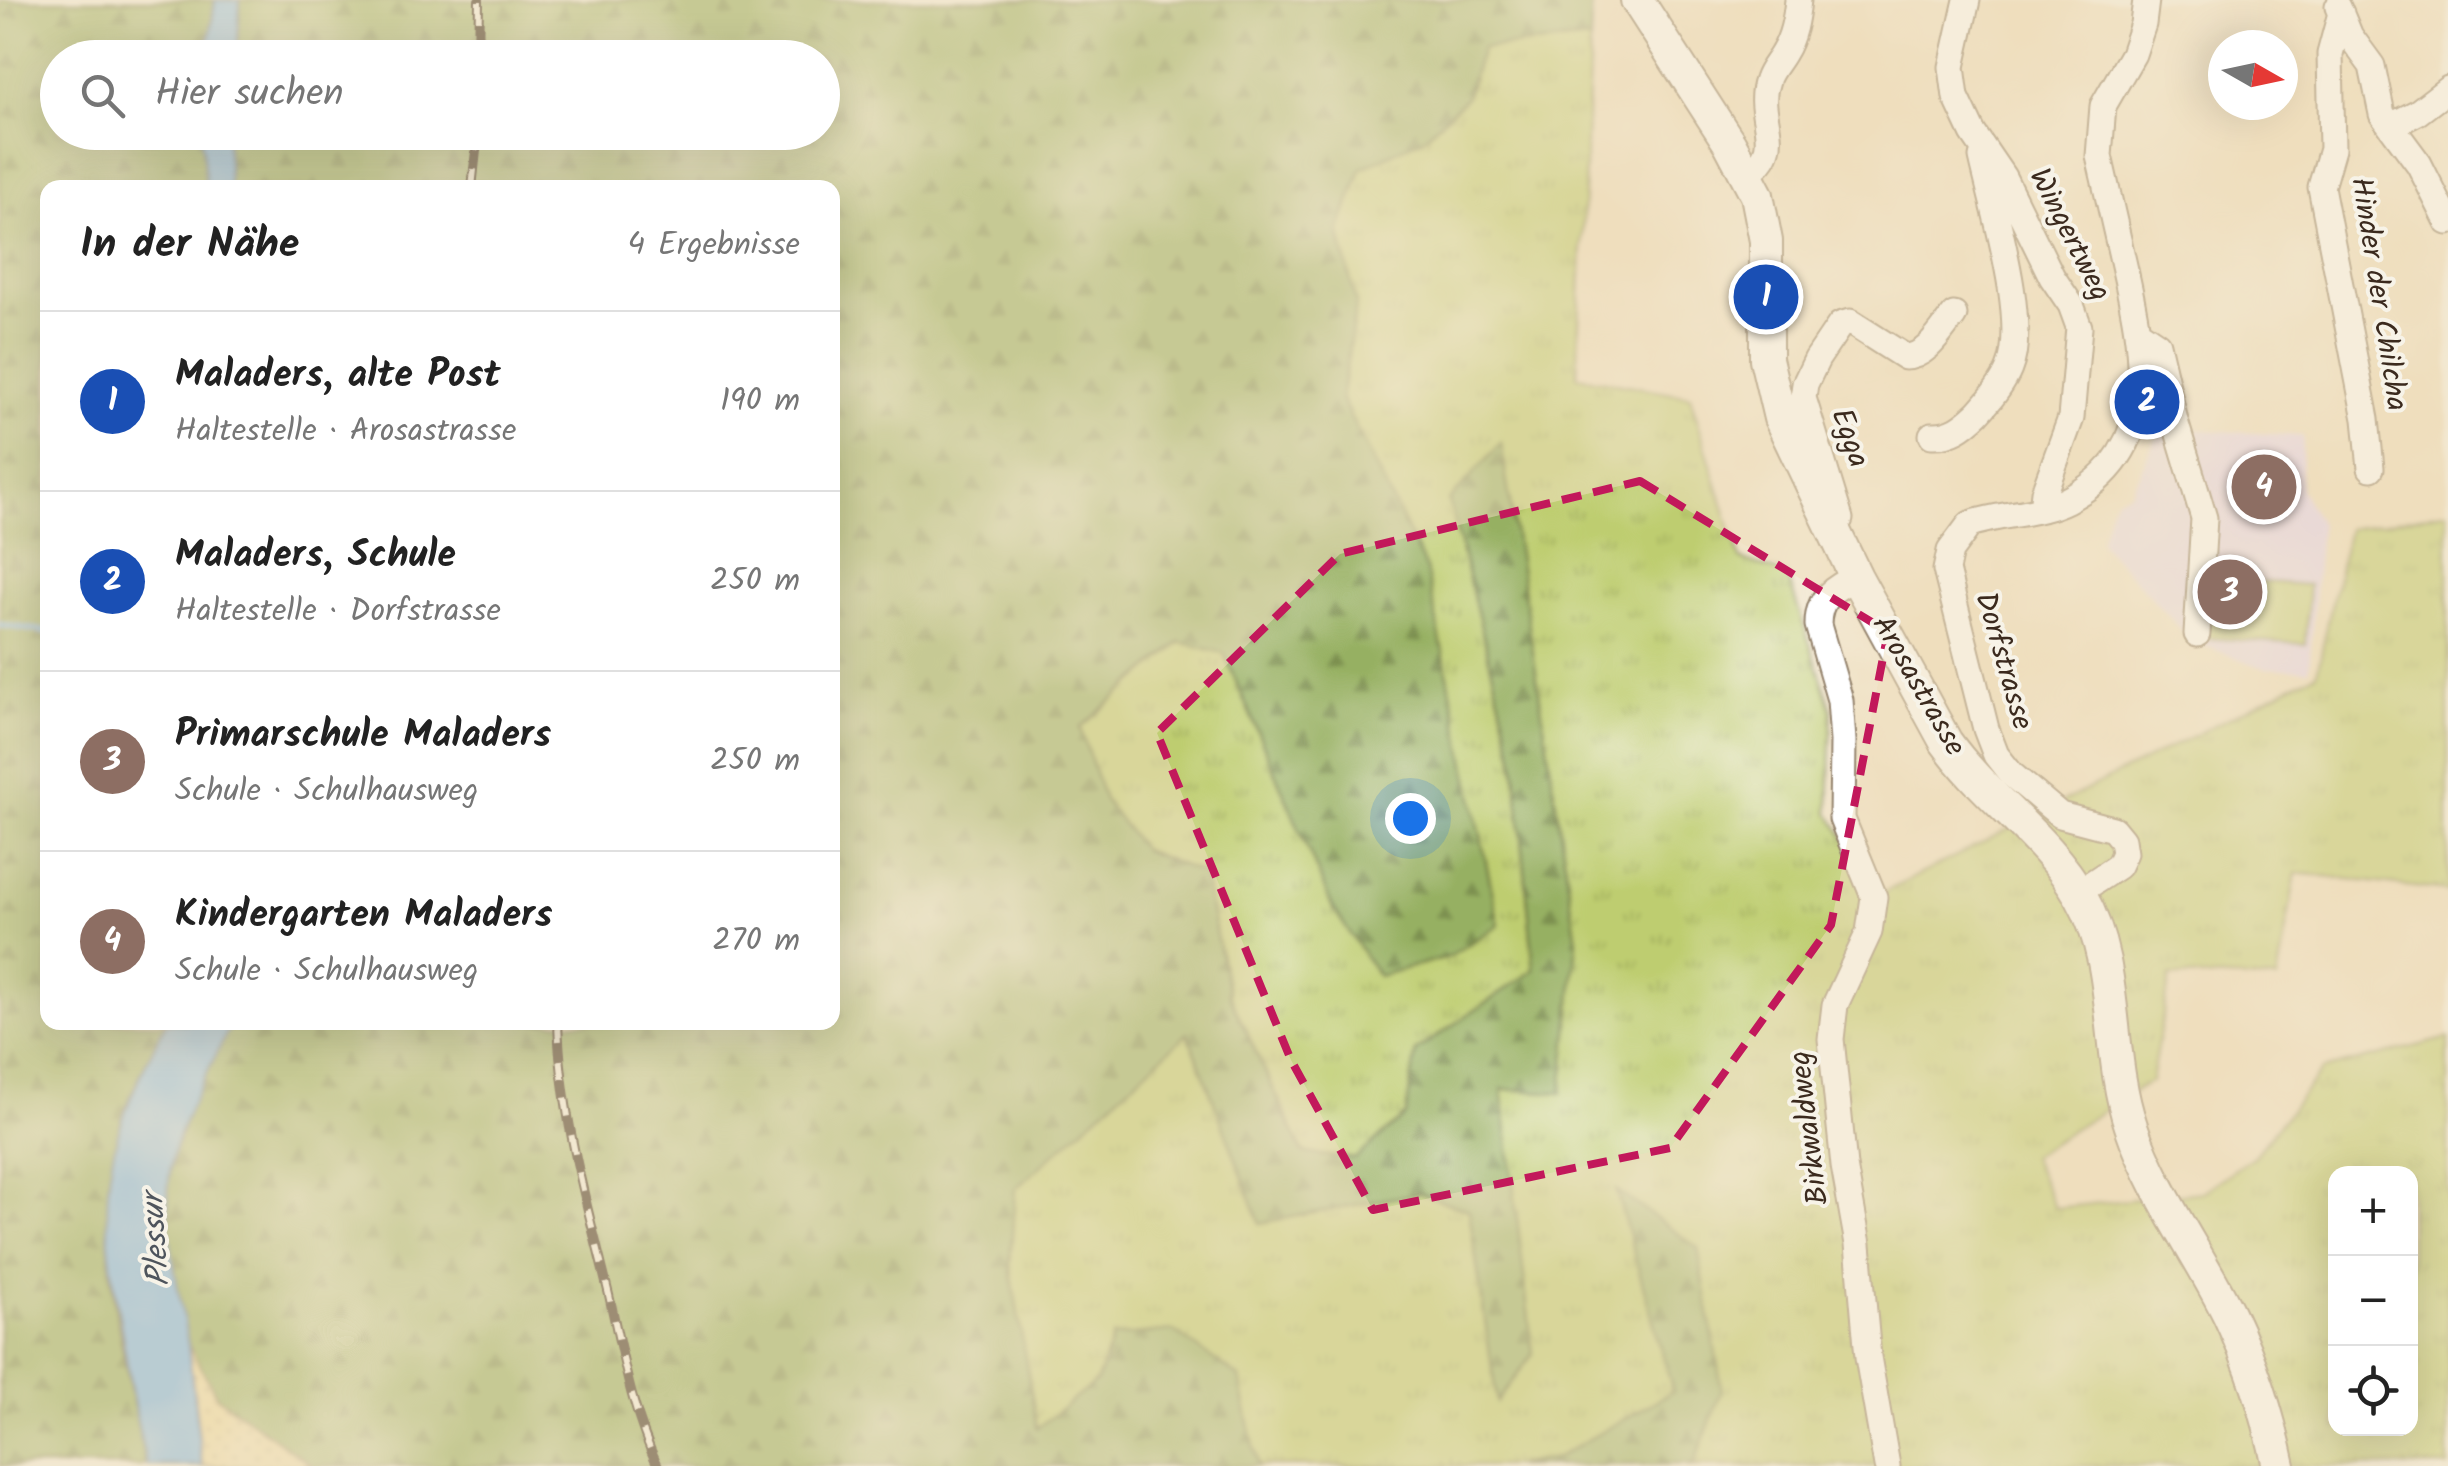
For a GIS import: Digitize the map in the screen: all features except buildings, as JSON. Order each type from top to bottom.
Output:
[{"type":"main road","name":"Arosastrasse","points":[[1638,0],[1757,196],[1764,225],[1765,340],[1772,392],[1780,418],[1839,544],[1957,758],[2042,846],[2078,892],[2098,940],[2119,1083],[2132,1131],[2243,1347],[2264,1404],[2280,1466]]},
{"type":"street","points":[[1746,173],[1761,164],[1767,154],[1764,91],[1791,36],[1798,0]]},
{"type":"street","name":"Wingertweg","points":[[1968,0],[1951,81],[1978,143],[2003,177],[2079,327],[2071,418],[2044,492],[2042,509]]},
{"type":"street","name":"Dorfstrasse","points":[[2078,892],[2118,866],[2124,853],[2122,840],[2113,829],[2060,815],[2011,774],[1996,755],[1986,730],[1946,570],[1950,551],[1970,524],[2042,509],[2077,495],[2098,480],[2127,438],[2140,386],[2139,332],[2098,140],[2104,106],[2133,54],[2146,0]]},
{"type":"street","points":[[2338,7],[2350,36],[2372,66],[2378,105],[2419,164],[2448,222]]},
{"type":"street","name":"Hinder der Chilcha","points":[[2338,7],[2330,54],[2332,149],[2321,186],[2366,419],[2371,468]]},
{"type":"street","points":[[2392,126],[2448,89]]},
{"type":"street","points":[[1932,434],[1944,436],[1956,431],[1985,406],[2009,370],[2014,352],[2013,303],[1978,143]]},
{"type":"street","name":"Egga","points":[[1839,544],[1842,526],[1828,472],[1804,410],[1805,384],[1811,371],[1840,325],[1857,324],[1913,358],[1922,353],[1954,315]]},
{"type":"street","points":[[2139,332],[2158,344],[2175,421],[2204,518],[2197,634]]},
{"type":"street","name":"Birkwaldweg","points":[[1856,577],[1826,596],[1818,615],[1841,712],[1842,819],[1874,898],[1869,932],[1835,1005],[1831,1039],[1844,1166],[1858,1244],[1868,1357],[1887,1466]]},
{"type":"highlighted area","points":[[1640,481],[1888,632],[1831,925],[1670,1148],[1373,1210],[1291,1060],[1157,733],[1340,554]]},
{"type":"shaded area","points":[[2163,422],[2186,429],[2303,436],[2300,489],[2320,525],[2309,670],[2264,668],[2192,641],[2100,542],[2110,507],[2117,497],[2131,492]]},
{"type":"green space","points":[[0,0],[215,0],[208,40],[40,40],[40,150],[203,150],[205,180],[40,180],[40,1030],[162,1030],[137,1081],[116,1143],[108,1222],[121,1344],[145,1463],[0,1466]]},
{"type":"green space","points":[[240,0],[1592,0],[1590,39],[1482,48],[1466,97],[1426,136],[1361,169],[1339,231],[1356,304],[1341,398],[1426,569],[1499,925],[1448,957],[1378,976],[1333,908],[1224,653],[1180,642],[1080,728],[1104,800],[1143,850],[1203,874],[1229,995],[1303,1153],[1355,1159],[1406,1115],[1416,1051],[1534,970],[1515,760],[1449,501],[1501,443],[1577,941],[1562,1093],[1502,1089],[1533,1354],[1497,1402],[1469,1210],[1419,1193],[1260,1223],[1188,1033],[1015,1189],[1010,1266],[1037,1428],[1097,1381],[1113,1337],[1173,1331],[1239,1377],[1258,1466],[313,1466],[217,1397],[188,1345],[169,1241],[168,1181],[191,1103],[228,1030],[840,1030],[840,180],[229,180],[227,150],[840,150],[840,40],[238,40]]},
{"type":"green space","points":[[1590,39],[1577,376],[1690,396],[1740,559],[1787,575],[1832,710],[1829,813],[1883,893],[2317,673],[2348,529],[2448,511],[2448,891],[2296,873],[2277,980],[2170,976],[2151,1081],[2031,1156],[2055,1208],[2202,1192],[2254,1156],[2322,1070],[2448,1038],[2448,1466],[1687,1466],[1694,1464],[1617,1191],[1673,1391],[1556,1458],[1512,1466],[1258,1466],[1239,1377],[1113,1337],[1097,1381],[1037,1429],[1010,1265],[1014,1189],[1188,1032],[1260,1222],[1419,1193],[1469,1210],[1497,1401],[1533,1354],[1501,1088],[1562,1093],[1501,445],[1449,501],[1515,760],[1534,970],[1416,1051],[1406,1115],[1355,1159],[1304,1153],[1229,995],[1203,874],[1143,850],[1104,800],[1080,728],[1181,642],[1224,653],[1333,908],[1426,569],[1341,398],[1356,304],[1339,231],[1361,168],[1426,136],[1466,97],[1482,48]]},
{"type":"green space","points":[[2208,578],[2309,585],[2305,644],[2204,638]]},
{"type":"green space","points":[[1616,1190],[1698,1248],[1722,1390],[1694,1464],[1512,1466],[1556,1458],[1673,1391]]},
{"type":"sand","points":[[188,1345],[217,1397],[313,1466],[202,1466]]},
{"type":"water","points":[[215,0],[240,0],[238,40],[208,40]]},
{"type":"water","points":[[203,150],[227,150],[229,180],[205,180]]},
{"type":"water","name":"Plessur","points":[[163,1030],[228,1030],[184,1121],[169,1179],[169,1227],[202,1466],[147,1466],[113,1276],[108,1193],[113,1152],[140,1077]]},
{"type":"waterway","points":[[0,625],[40,631]]},
{"type":"railway","points":[[478,40],[479,0]]},
{"type":"railway","points":[[473,180],[476,150]]},
{"type":"railway","points":[[558,1030],[564,1092],[584,1194],[629,1382],[658,1466]]},
{"type":"place","name":"Maladers, alte Post","points":[[1766,297]]},
{"type":"place","name":"Maladers, Schule","points":[[2147,402]]},
{"type":"place","name":"Kindergarten Maladers","points":[[2264,487]]},
{"type":"place","name":"Primarschule Maladers","points":[[2230,592]]}]
